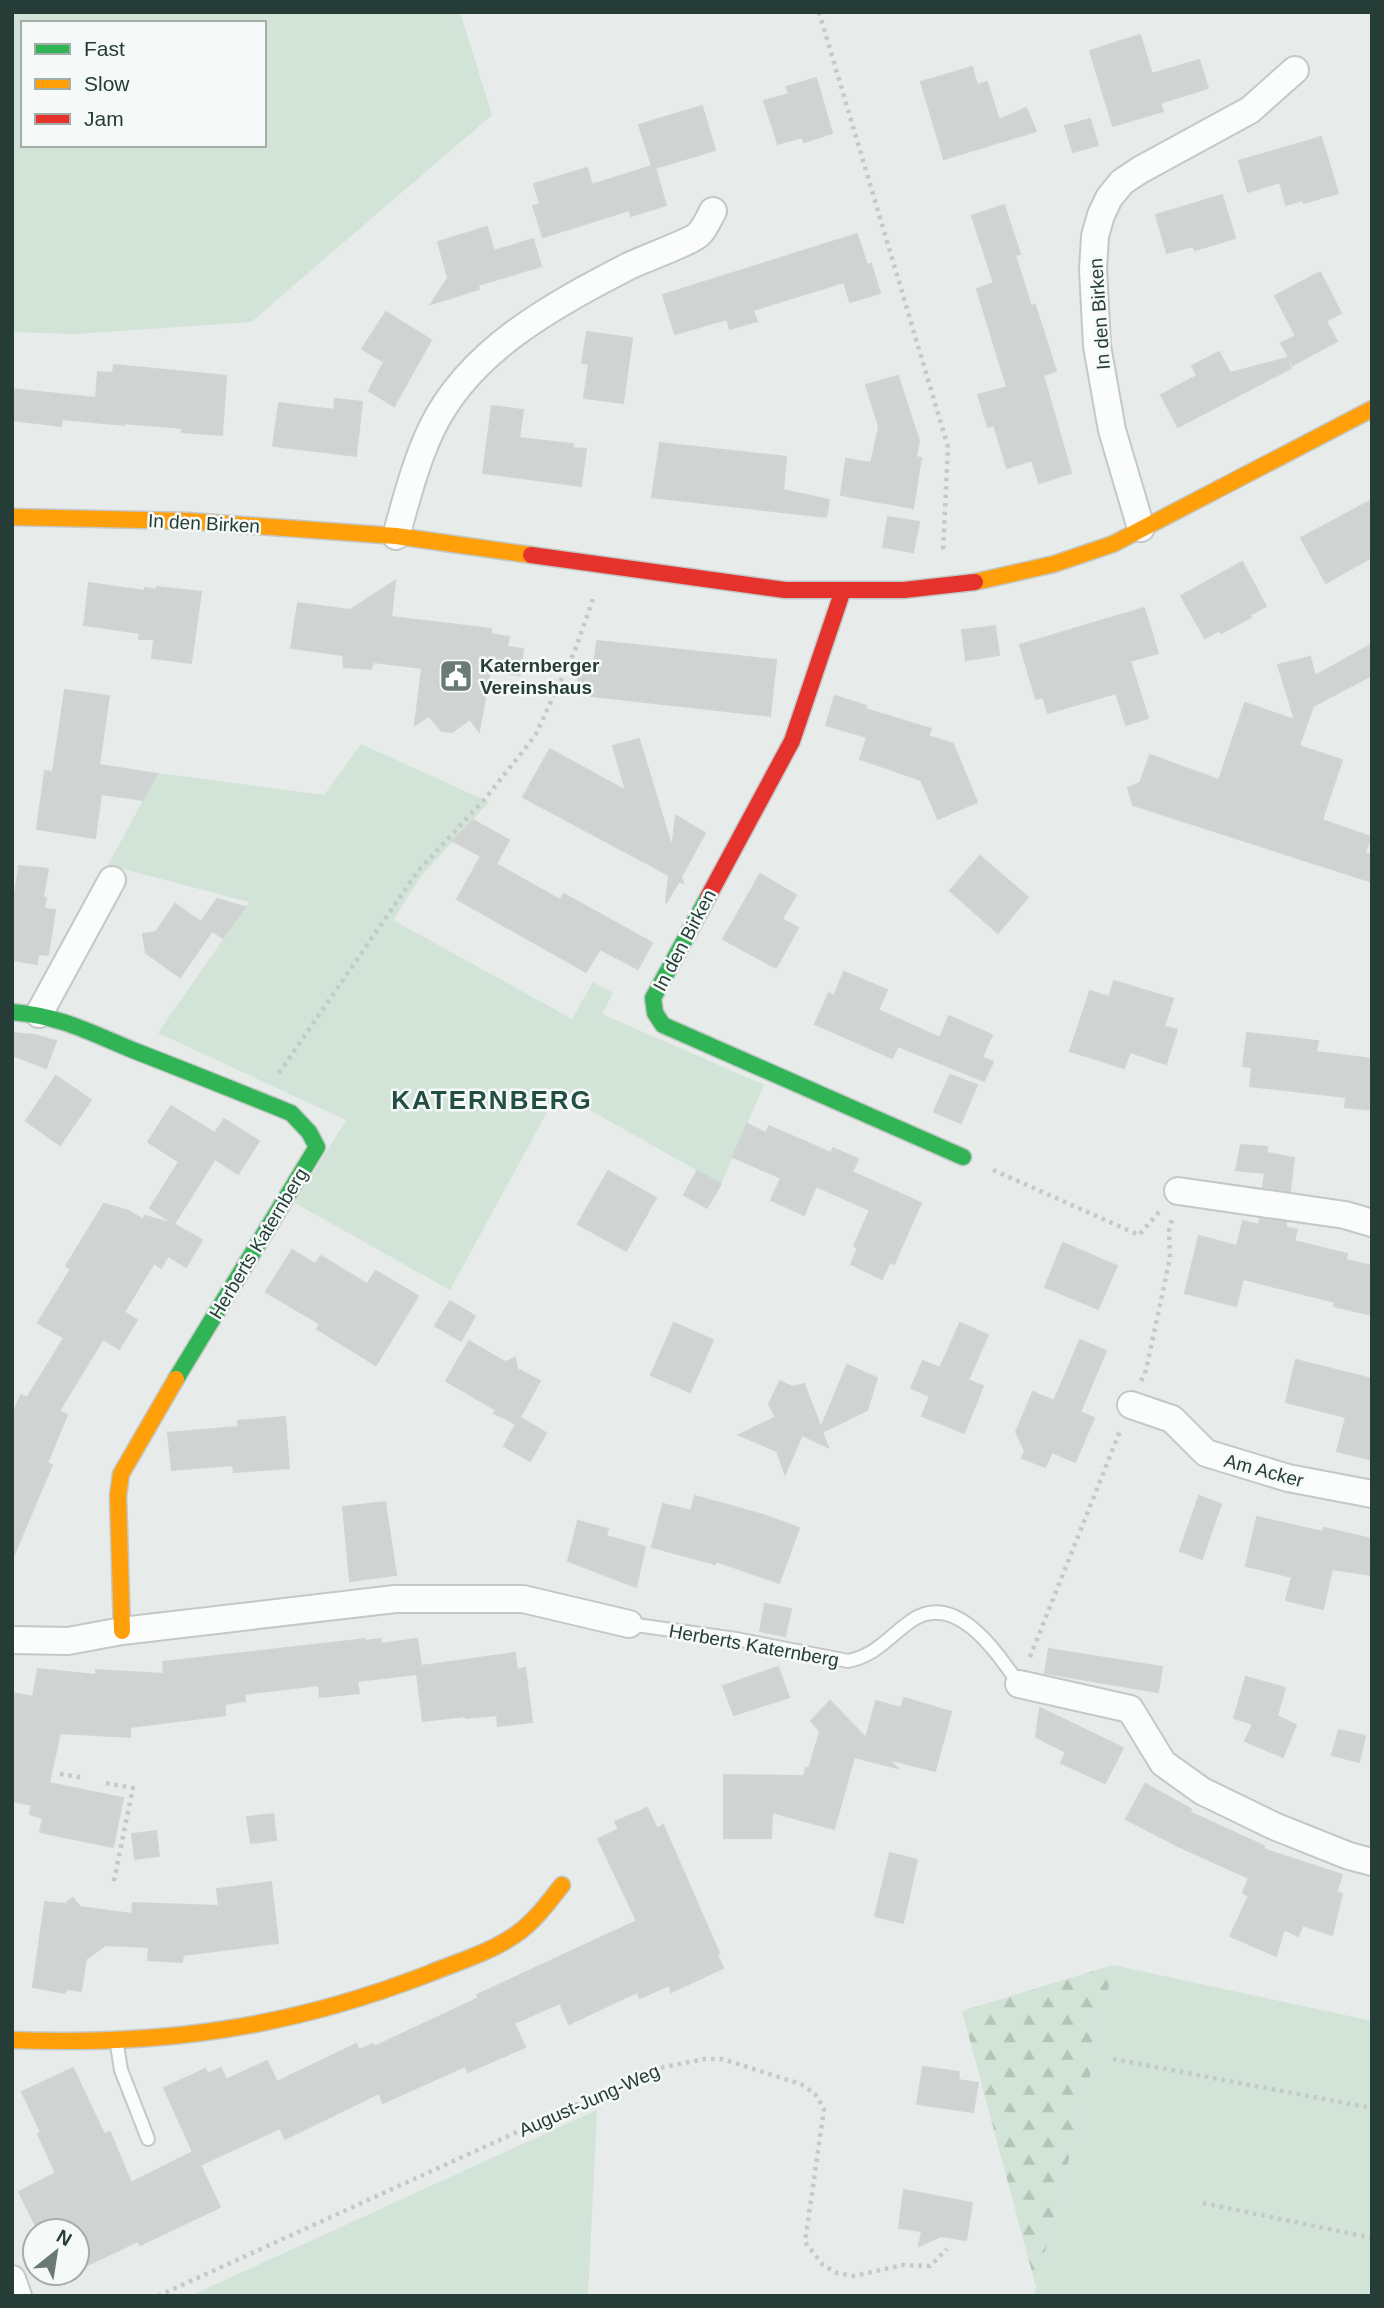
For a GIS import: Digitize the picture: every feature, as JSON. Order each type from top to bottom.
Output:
[{"type":"street","name":"In den Birken","points":[[1142,528],[1112,430],[1097,346],[1093,270],[1095,236],[1101,215],[1122,182],[1250,110],[1295,70]]},
{"type":"street","points":[[396,537],[414,474],[431,429],[454,393],[485,359],[523,327],[562,301],[638,261],[698,236],[713,211]]},
{"type":"street","name":"In den Birken","points":[[12,517],[188,521],[396,537],[785,590],[842,593],[941,589],[1009,577],[1096,551],[1372,409]]},
{"type":"street","name":"In den Birken","points":[[842,593],[792,741],[653,998],[655,1013],[663,1026],[886,1121],[963,1157]]},
{"type":"street","points":[[39,1014],[112,880]]},
{"type":"street","name":"Herberts Katernberg","points":[[12,1012],[39,1014],[83,1027],[291,1113],[309,1132],[317,1147],[140,1438],[121,1474],[118,1496],[122,1631]]},
{"type":"street","points":[[1178,1191],[1345,1215],[1372,1223]]},
{"type":"street","name":"Am Acker","points":[[1131,1405],[1172,1419],[1206,1453],[1288,1478],[1372,1494]]},
{"type":"street","name":"Herberts Katernberg","points":[[12,1640],[68,1641],[122,1631],[395,1599],[523,1599],[629,1624]]},
{"type":"street","points":[[1019,1684],[1130,1709],[1163,1763],[1202,1791],[1274,1826],[1349,1856],[1372,1862]]},
{"type":"street","points":[[12,2040],[116,2042],[203,2034],[278,2021],[342,2005],[439,1970],[512,1937],[542,1910],[562,1885]]},
{"type":"street","points":[[12,2279],[18,2296]]},
{"type":"lane","name":"Herberts Katernberg","points":[[629,1624],[736,1639],[848,1661],[863,1658],[911,1621],[926,1613],[948,1612],[970,1627],[1001,1657],[1019,1684]]},
{"type":"lane","points":[[116,2042],[121,2070],[148,2139]]},
{"type":"path","points":[[819,12],[948,447],[941,589]]},
{"type":"path","points":[[288,1082],[277,1075],[418,871],[484,800],[535,736],[575,650],[606,566]]},
{"type":"path","points":[[963,1157],[1139,1235]]},
{"type":"path","points":[[1019,1684],[1146,1370],[1170,1258],[1169,1230]]},
{"type":"path","points":[[60,1774],[85,1778]]},
{"type":"path","points":[[106,1783],[132,1788],[113,1885]]},
{"type":"path","name":"August-Jung-Weg","points":[[159,2296],[655,2069],[704,2059],[722,2059],[801,2084],[815,2094],[824,2109],[805,2242],[823,2265],[837,2273],[854,2276],[903,2265],[930,2266],[947,2249]]},
{"type":"path","points":[[1113,2059],[1372,2108]]},
{"type":"path","points":[[1203,2203],[1372,2238]]},
{"type":"green space","points":[[12,12],[460,12],[492,115],[251,322],[75,334],[12,332]]},
{"type":"green space","points":[[361,744],[489,802],[422,875],[393,920],[572,1019],[593,982],[613,993],[602,1014],[764,1085],[721,1184],[558,1092],[450,1290],[295,1203],[346,1120],[158,1033],[249,902],[108,865],[158,773],[324,795]]},
{"type":"green space","points":[[1113,1965],[1372,2021],[1372,2296],[1034,2296],[1088,2085]]},
{"type":"green space","points":[[1113,1965],[1088,2085],[1036,2287],[962,2011]]},
{"type":"green space","points":[[597,2110],[588,2296],[190,2296]]},
{"type":"building","points":[[1140,35],[1152,74],[1199,60],[1208,88],[1160,103],[1163,111],[1113,126],[1090,51]]},
{"type":"building","points":[[972,67],[977,85],[987,82],[999,120],[1026,108],[1036,131],[944,159],[921,82]]},
{"type":"building","points":[[816,78],[832,133],[804,142],[802,137],[778,144],[764,101],[789,94],[787,87]]},
{"type":"building","points":[[702,106],[715,150],[655,168],[666,205],[631,216],[630,210],[543,237],[533,206],[540,204],[534,184],[587,168],[592,185],[652,166],[639,125]]},
{"type":"building","points":[[1090,119],[1098,145],[1073,152],[1065,126]]},
{"type":"building","points":[[1321,137],[1338,193],[1286,205],[1280,182],[1248,192],[1239,161]]},
{"type":"building","points":[[1222,195],[1235,238],[1195,250],[1193,246],[1167,253],[1156,215]]},
{"type":"building","points":[[1004,205],[1020,254],[1015,255],[1031,306],[1035,305],[1056,371],[1043,375],[1071,473],[1039,483],[1032,460],[1007,468],[994,425],[988,427],[978,395],[1007,387],[977,289],[994,283],[972,216]]},
{"type":"building","points":[[487,227],[494,251],[533,239],[541,266],[478,285],[479,289],[431,304],[448,278],[438,242]]},
{"type":"building","points":[[857,234],[867,265],[871,264],[880,293],[850,302],[844,282],[753,310],[757,321],[730,329],[727,319],[675,334],[663,295]]},
{"type":"building","points":[[1320,272],[1341,313],[1326,321],[1337,341],[1293,365],[1281,343],[1296,336],[1275,296]]},
{"type":"building","points":[[386,312],[431,340],[394,406],[369,391],[384,362],[362,349]]},
{"type":"building","points":[[587,332],[632,338],[623,403],[584,398],[589,364],[582,363]]},
{"type":"building","points":[[1219,352],[1230,373],[1287,358],[1291,368],[1178,427],[1161,395],[1197,376],[1192,366]]},
{"type":"building","points":[[114,365],[226,376],[222,435],[124,423],[62,419],[61,426],[12,420],[12,389],[96,398],[98,372],[113,373]]},
{"type":"building","points":[[898,376],[919,441],[916,457],[921,458],[913,508],[841,495],[846,459],[871,463],[879,427],[866,385]]},
{"type":"building","points":[[335,399],[362,402],[356,456],[273,446],[279,403],[334,410]]},
{"type":"building","points":[[492,406],[523,410],[519,438],[573,444],[572,448],[586,449],[581,486],[483,473]]},
{"type":"building","points":[[660,443],[786,457],[783,490],[829,500],[826,517],[652,497]]},
{"type":"building","points":[[1372,500],[1372,557],[1326,583],[1301,538]]},
{"type":"building","points":[[888,517],[919,522],[913,552],[883,547]]},
{"type":"building","points":[[1242,562],[1266,606],[1221,633],[1220,630],[1205,638],[1181,596]]},
{"type":"building","points":[[395,581],[391,617],[491,629],[491,634],[509,637],[507,647],[523,649],[520,675],[490,671],[479,731],[470,719],[452,732],[442,731],[429,716],[415,725],[422,668],[373,662],[371,669],[344,667],[343,655],[291,648],[298,603],[350,610]]},
{"type":"building","points":[[89,583],[145,591],[145,588],[157,590],[157,587],[201,592],[191,663],[152,658],[154,639],[139,639],[140,633],[84,625]]},
{"type":"building","points":[[1144,608],[1158,653],[1130,661],[1148,718],[1126,725],[1116,693],[1048,713],[1043,697],[1036,699],[1020,645]]},
{"type":"building","points":[[995,626],[999,655],[966,660],[962,630]]},
{"type":"building","points":[[597,641],[776,660],[770,716],[590,696],[591,691],[577,689],[581,663],[594,665]]},
{"type":"building","points":[[1372,644],[1372,675],[1313,706],[1299,746],[1342,760],[1322,820],[1371,837],[1365,853],[1372,855],[1372,882],[1133,805],[1128,788],[1140,783],[1150,755],[1219,780],[1245,703],[1295,720],[1278,665],[1310,657],[1315,676]]},
{"type":"building","points":[[65,690],[109,696],[99,765],[157,774],[143,800],[101,794],[95,838],[37,829],[45,771],[53,772]]},
{"type":"building","points":[[835,696],[866,706],[865,709],[931,729],[928,736],[953,744],[977,802],[938,819],[921,780],[860,759],[867,737],[826,725]]},
{"type":"building","points":[[639,739],[672,848],[676,816],[705,833],[681,877],[683,883],[679,881],[666,903],[669,875],[523,797],[550,749],[626,791],[613,746]]},
{"type":"building","points":[[473,820],[509,840],[496,864],[560,900],[564,894],[652,943],[638,969],[600,949],[586,972],[457,899],[481,856],[453,841]]},
{"type":"building","points":[[980,856],[1028,897],[998,933],[950,891]]},
{"type":"building","points":[[19,866],[48,869],[43,897],[46,898],[44,909],[55,910],[48,955],[38,954],[37,964],[12,960],[12,893],[15,894]]},
{"type":"building","points":[[760,874],[796,895],[782,919],[798,928],[776,968],[723,939]]},
{"type":"building","points":[[217,899],[245,907],[223,938],[212,931],[180,977],[146,953],[143,934],[156,932],[175,904],[201,922]]},
{"type":"building","points":[[844,972],[887,990],[878,1010],[940,1038],[949,1016],[992,1035],[982,1057],[993,1062],[984,1081],[898,1046],[892,1058],[815,1024],[829,993],[834,996]]},
{"type":"building","points":[[1114,981],[1173,999],[1164,1026],[1177,1030],[1166,1064],[1130,1052],[1124,1068],[1070,1051],[1090,991],[1109,997]]},
{"type":"building","points":[[12,1033],[35,1035],[56,1041],[46,1068],[12,1055]]},
{"type":"building","points":[[1247,1033],[1318,1041],[1316,1052],[1372,1059],[1372,1110],[1345,1107],[1346,1097],[1250,1086],[1252,1067],[1243,1066]]},
{"type":"building","points":[[950,1075],[977,1085],[961,1123],[934,1112]]},
{"type":"building","points":[[56,1076],[91,1100],[60,1145],[26,1121]]},
{"type":"building","points":[[171,1106],[215,1133],[224,1119],[259,1141],[238,1174],[215,1159],[174,1224],[150,1208],[179,1162],[148,1142]]},
{"type":"building","points":[[747,1124],[766,1133],[769,1126],[831,1153],[833,1148],[858,1159],[852,1172],[921,1203],[894,1264],[890,1262],[882,1279],[851,1264],[858,1248],[854,1246],[870,1210],[816,1186],[804,1215],[771,1200],[781,1178],[733,1157]]},
{"type":"building","points":[[1241,1145],[1267,1147],[1267,1153],[1294,1158],[1290,1191],[1263,1187],[1265,1173],[1236,1170]]},
{"type":"building","points":[[608,1171],[656,1198],[626,1251],[578,1224]]},
{"type":"building","points":[[697,1171],[721,1184],[707,1208],[684,1195]]},
{"type":"building","points":[[104,1204],[129,1211],[143,1220],[145,1216],[174,1224],[202,1240],[186,1267],[168,1256],[161,1268],[154,1263],[124,1312],[137,1320],[119,1349],[103,1339],[59,1411],[67,1415],[47,1463],[52,1465],[12,1559],[12,1416],[21,1395],[27,1398],[64,1338],[38,1323],[71,1269],[66,1266]]},
{"type":"building","points":[[1260,1219],[1286,1222],[1286,1227],[1297,1230],[1294,1241],[1347,1254],[1346,1260],[1372,1266],[1372,1315],[1334,1306],[1335,1302],[1243,1279],[1236,1306],[1185,1293],[1199,1236],[1237,1246],[1243,1221],[1259,1225]]},
{"type":"building","points":[[1063,1243],[1117,1266],[1098,1309],[1045,1287]]},
{"type":"building","points":[[292,1250],[315,1264],[321,1256],[367,1284],[376,1271],[418,1296],[376,1365],[317,1329],[320,1324],[266,1292]]},
{"type":"building","points":[[450,1301],[475,1316],[461,1341],[435,1326]]},
{"type":"building","points":[[674,1323],[713,1340],[690,1392],[651,1375]]},
{"type":"building","points":[[960,1323],[988,1335],[968,1380],[983,1386],[964,1433],[922,1416],[930,1396],[911,1388],[923,1361],[940,1368]]},
{"type":"building","points":[[1080,1340],[1106,1351],[1080,1412],[1094,1418],[1075,1462],[1052,1452],[1045,1467],[1022,1458],[1025,1451],[1016,1432],[1033,1392],[1054,1401]]},
{"type":"building","points":[[469,1341],[505,1362],[515,1358],[517,1369],[540,1381],[520,1417],[546,1433],[530,1461],[504,1446],[516,1424],[494,1413],[496,1410],[446,1381]]},
{"type":"building","points":[[1296,1360],[1372,1379],[1372,1460],[1337,1451],[1346,1417],[1286,1402]]},
{"type":"building","points":[[847,1365],[877,1378],[867,1410],[822,1432],[828,1447],[802,1435],[785,1474],[777,1451],[739,1435],[776,1417],[769,1404],[780,1381],[792,1387],[804,1384],[821,1428]]},
{"type":"building","points":[[285,1417],[289,1468],[234,1472],[233,1465],[172,1470],[168,1433],[238,1427],[238,1421]]},
{"type":"building","points":[[695,1496],[799,1528],[779,1583],[716,1561],[715,1564],[652,1547],[663,1504],[691,1511]]},
{"type":"building","points":[[1199,1496],[1221,1504],[1202,1559],[1180,1551]]},
{"type":"building","points":[[385,1502],[396,1575],[350,1581],[343,1507]]},
{"type":"building","points":[[1257,1517],[1323,1532],[1324,1528],[1372,1539],[1372,1575],[1332,1569],[1323,1609],[1286,1600],[1292,1577],[1246,1566]]},
{"type":"building","points":[[578,1521],[608,1529],[606,1536],[645,1547],[636,1587],[568,1561]]},
{"type":"building","points":[[765,1604],[791,1609],[785,1636],[760,1631]]},
{"type":"building","points":[[381,1639],[381,1644],[417,1639],[421,1666],[515,1653],[517,1670],[525,1668],[532,1722],[498,1726],[497,1715],[423,1721],[417,1674],[357,1681],[359,1693],[320,1697],[319,1685],[244,1694],[245,1701],[225,1704],[225,1715],[130,1727],[130,1737],[60,1733],[49,1783],[123,1798],[113,1847],[40,1832],[43,1818],[30,1814],[32,1805],[12,1801],[12,1693],[33,1697],[38,1669],[96,1675],[96,1670],[164,1674],[163,1662]]},
{"type":"building","points":[[1049,1649],[1162,1667],[1158,1692],[1045,1673]]},
{"type":"building","points":[[778,1667],[789,1697],[734,1715],[723,1686]]},
{"type":"building","points":[[1246,1677],[1285,1688],[1277,1716],[1296,1725],[1283,1757],[1245,1741],[1253,1724],[1234,1718]]},
{"type":"building","points":[[904,1698],[951,1712],[935,1771],[888,1759],[897,1768],[854,1757],[834,1829],[772,1812],[771,1838],[724,1838],[724,1775],[804,1776],[806,1768],[809,1769],[820,1731],[811,1721],[830,1701],[866,1738],[876,1701],[901,1708]]},
{"type":"building","points":[[1040,1708],[1123,1748],[1105,1783],[1061,1763],[1066,1752],[1036,1737]]},
{"type":"building","points":[[1339,1730],[1365,1736],[1359,1762],[1332,1755]]},
{"type":"building","points":[[1145,1784],[1191,1809],[1189,1812],[1264,1846],[1263,1849],[1342,1875],[1336,1892],[1342,1894],[1332,1935],[1303,1925],[1298,1936],[1284,1929],[1276,1956],[1230,1936],[1249,1896],[1243,1893],[1249,1878],[1126,1819]]},
{"type":"building","points":[[647,1808],[657,1829],[663,1825],[719,1953],[717,1954],[723,1968],[671,1992],[669,1985],[640,1998],[637,1992],[569,2024],[560,2003],[514,2023],[525,2047],[468,2072],[465,2066],[383,2103],[379,2093],[285,2139],[280,2128],[200,2165],[220,2207],[140,2245],[138,2241],[91,2263],[91,2217],[32,2217],[19,2192],[56,2173],[22,2092],[73,2068],[104,2134],[110,2132],[131,2183],[193,2152],[164,2088],[205,2069],[208,2074],[221,2068],[226,2080],[267,2061],[277,2082],[356,2044],[359,2050],[373,2044],[374,2047],[479,1998],[477,1995],[637,1921],[598,1839],[619,1829],[615,1822]]},
{"type":"building","points":[[273,1814],[276,1840],[251,1843],[247,1817]]},
{"type":"building","points":[[156,1831],[159,1856],[135,1859],[132,1834]]},
{"type":"building","points":[[890,1853],[917,1860],[903,1923],[875,1916]]},
{"type":"building","points":[[271,1882],[278,1943],[183,1955],[182,1962],[148,1960],[149,1947],[106,1945],[86,1959],[81,1991],[68,1989],[64,1993],[33,1987],[45,1902],[65,1904],[73,1898],[80,1907],[132,1914],[133,1903],[219,1906],[217,1889]]},
{"type":"building","points":[[923,2067],[959,2072],[958,2080],[978,2083],[973,2112],[917,2104]]},
{"type":"building","points":[[904,2190],[972,2203],[966,2240],[941,2236],[919,2246],[922,2231],[899,2228]]},
{"type":"traffic: fast","points":[[708,897],[653,998],[655,1013],[663,1025],[963,1157]]},
{"type":"traffic: fast","points":[[12,1012],[46,1017],[75,1026],[291,1113],[309,1132],[317,1147],[176,1379]]},
{"type":"traffic: slow","points":[[975,582],[1054,564],[1113,544],[1372,409]]},
{"type":"traffic: slow","points":[[12,517],[188,521],[396,536],[531,555]]},
{"type":"traffic: slow","points":[[122,1631],[118,1496],[121,1474],[176,1379]]},
{"type":"traffic: slow","points":[[12,2040],[120,2040],[172,2036],[223,2030],[325,2008],[376,1993],[495,1947],[528,1924],[562,1885]]},
{"type":"traffic: jam","points":[[531,555],[785,590],[904,590],[975,582]]},
{"type":"traffic: jam","points":[[708,897],[792,741],[842,593]]},
{"type":"place","name":"Katernberger Vereinshaus","points":[[456,676]]},
{"type":"district","name":"KATERNBERG","points":[[492,1100]]}]
